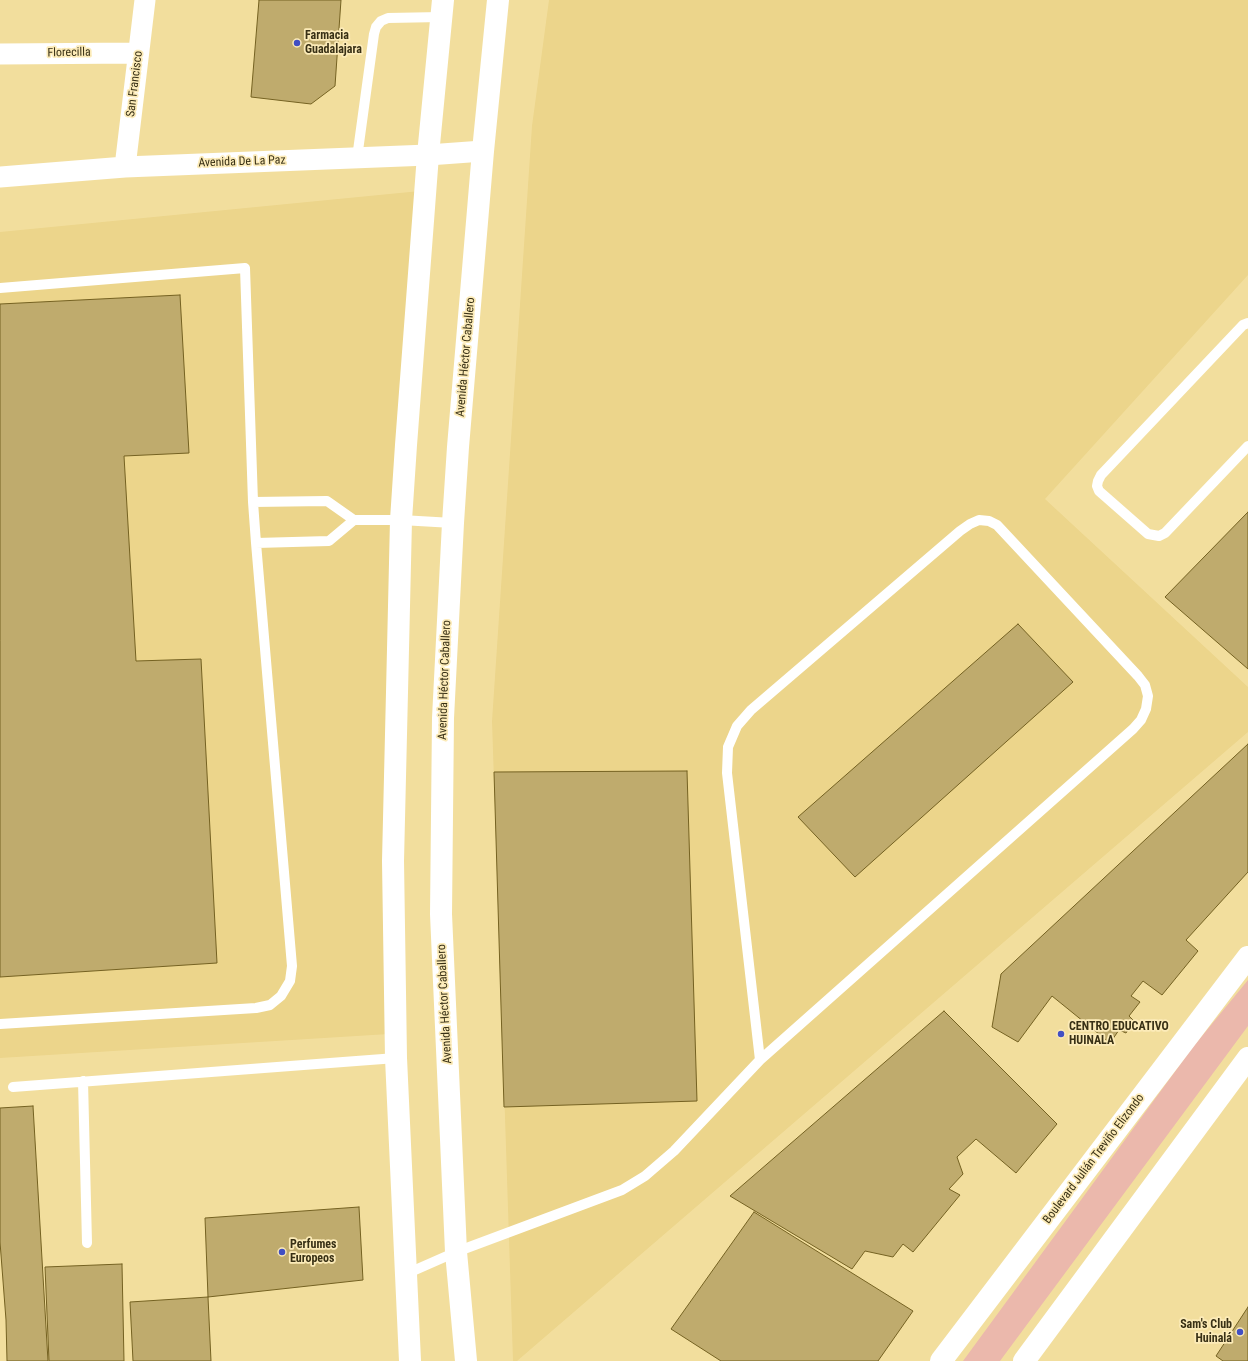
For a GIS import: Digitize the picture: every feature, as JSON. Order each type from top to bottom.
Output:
[{"type":"main road","name":"Avenida Héctor Caballero","points":[[466,1361],[456,1252],[441,914],[443,718],[453,523],[483,151],[498,0]]},
{"type":"main road","points":[[410,1361],[396,1058],[393,861],[401,520],[428,155],[442,8]]},
{"type":"main road","name":"Boulevard Julián Treviño Elizondo","points":[[941,1361],[1248,957]]},
{"type":"main road","points":[[1030,1359],[1248,1058]]},
{"type":"street","name":"San Francisco","points":[[124,167],[145,0]]},
{"type":"street","name":"Florecilla","points":[[0,54],[138,53]]},
{"type":"street","name":"Avenida De La Paz","points":[[0,177],[124,167],[428,155],[483,151]]},
{"type":"lane","points":[[357,158],[376,27],[381,21],[388,18],[442,8]]},
{"type":"lane","points":[[0,288],[246,268],[253,502],[292,966],[290,981],[281,996],[270,1005],[256,1008],[0,1024]]},
{"type":"lane","points":[[1248,323],[1243,325],[1101,475],[1097,486],[1099,491],[1148,534],[1160,536],[1165,533],[1248,446]]},
{"type":"lane","points":[[253,502],[327,501],[354,520],[401,520],[453,523]]},
{"type":"lane","points":[[256,543],[329,541],[354,520]]},
{"type":"lane","points":[[406,1274],[456,1252],[622,1190],[645,1176],[674,1151],[760,1060],[1142,720],[1148,696],[1145,685],[997,525],[989,521],[979,520],[970,524],[751,710],[737,726],[728,747],[727,773],[760,1060]]},
{"type":"lane","points":[[13,1087],[396,1058]]},
{"type":"lane","points":[[82,1081],[87,1243]]},
{"type":"shaded area","points":[[549,0],[1248,0],[1248,275],[1045,499],[1248,687],[1248,732],[517,1361],[513,1361],[492,721],[532,126]]},
{"type":"shaded area","points":[[420,191],[389,1034],[0,1058],[0,232]]},
{"type":"shaded area","points":[[1248,980],[1248,1026],[1000,1361],[963,1361],[1193,1047]]},
{"type":"building","name":"Farmacia Guadalajara","points":[[259,0],[341,0],[335,86],[311,104],[251,97]]},
{"type":"building","points":[[180,295],[189,453],[124,456],[136,661],[201,659],[217,963],[0,977],[0,304]]},
{"type":"building","points":[[1248,512],[1248,669],[1165,597]]},
{"type":"building","points":[[1018,624],[1073,682],[855,877],[798,817]]},
{"type":"building","points":[[1248,744],[1248,872],[1186,940],[1198,951],[1162,995],[1143,981],[1131,996],[1140,1002],[1129,1016],[1134,1021],[1126,1033],[1119,1030],[1110,1043],[1052,996],[1018,1042],[992,1027],[1001,974]]},
{"type":"building","points":[[687,771],[697,1101],[504,1107],[494,772]]},
{"type":"building","points":[[944,1011],[1057,1124],[1016,1173],[976,1139],[957,1157],[963,1174],[949,1189],[960,1195],[913,1252],[903,1244],[893,1257],[865,1251],[852,1269],[730,1196]]},
{"type":"building","points":[[33,1106],[48,1361],[7,1361],[6,1320],[0,1242],[0,1108]]},
{"type":"building","points":[[359,1207],[363,1280],[208,1297],[205,1218]]},
{"type":"building","points":[[754,1212],[913,1311],[878,1361],[721,1361],[671,1329]]},
{"type":"building","points":[[122,1264],[124,1361],[49,1361],[45,1267]]},
{"type":"building","points":[[208,1297],[211,1361],[133,1361],[130,1302]]},
{"type":"building","name":"Sam's Club Huinalá","points":[[1248,1307],[1248,1361],[1223,1361],[1216,1356]]},
{"type":"place","name":"Farmacia Guadalajara","points":[[297,43]]},
{"type":"place","name":"CENTRO EDUCATIVO HUINALA","points":[[1061,1034]]},
{"type":"place","name":"Perfumes Europeos","points":[[282,1252]]},
{"type":"place","name":"Sam's Club Huinalá","points":[[1240,1332]]}]
